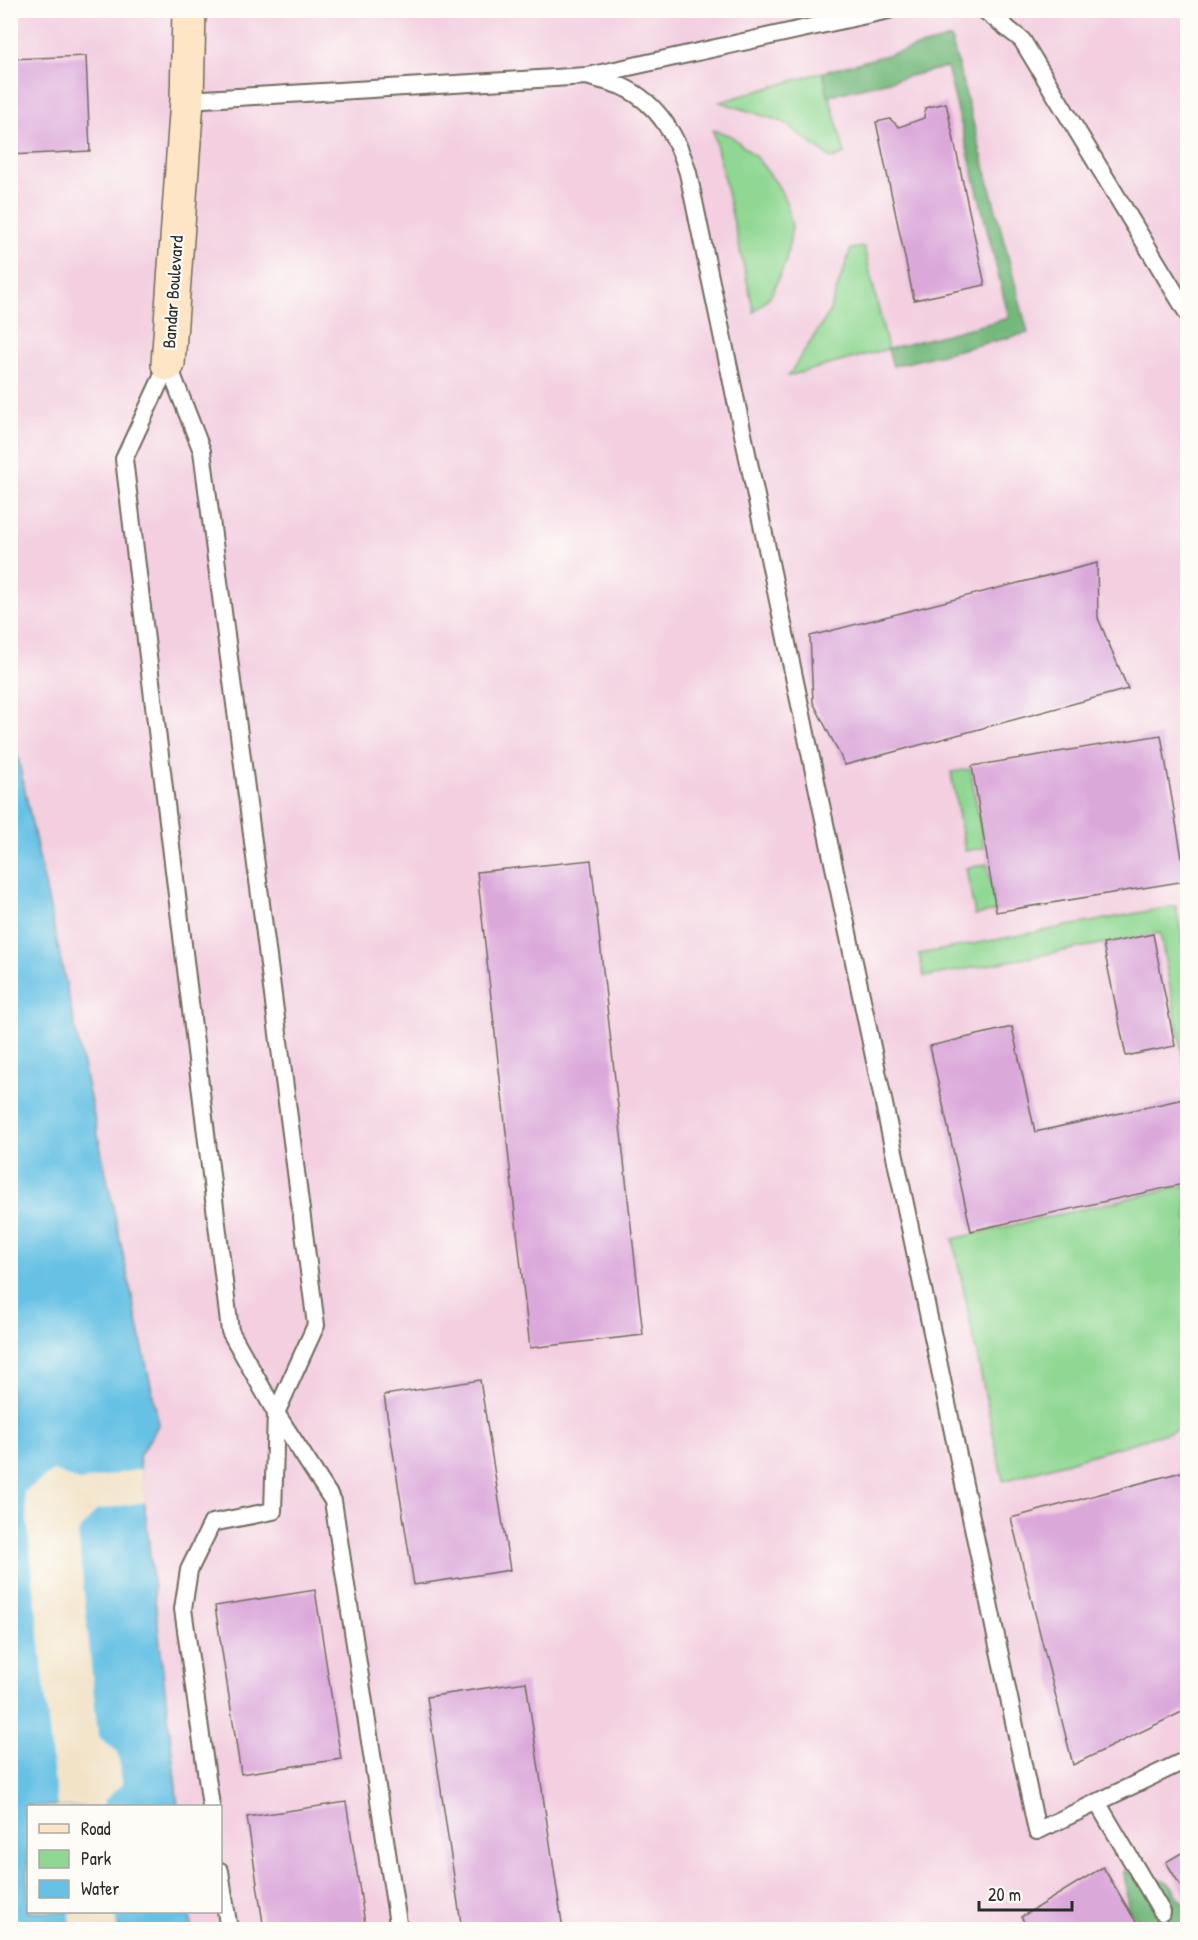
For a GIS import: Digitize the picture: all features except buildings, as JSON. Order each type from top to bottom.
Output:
[{"type":"main road","name":"Bandar Boulevard","points":[[167,10],[168,364]]},
{"type":"main road","name":"Bandar Boulevard","points":[[168,364],[187,100],[189,10]]},
{"type":"lane","points":[[187,100],[587,76],[889,10]]},
{"type":"lane","points":[[984,10],[1022,40],[1188,314]]},
{"type":"lane","points":[[587,76],[624,87],[654,109],[672,133],[682,152],[691,184],[1037,1831],[1188,1759]]},
{"type":"lane","points":[[168,364],[124,459],[230,1331],[276,1413],[333,1501],[399,1929]]},
{"type":"lane","points":[[168,364],[202,451],[316,1325],[276,1413],[273,1511],[212,1523],[189,1570],[183,1609],[211,1805]]},
{"type":"lane","points":[[1097,1802],[1162,1912]]},
{"type":"lane","points":[[222,1885],[229,1929]]},
{"type":"shaded area","points":[[10,11],[1187,11],[1187,1929],[192,1929],[190,1913],[222,1913],[222,1805],[178,1805],[139,1456],[159,1424],[11,720]]},
{"type":"green space","points":[[951,38],[1028,333],[893,366],[888,349],[1009,318],[947,67],[828,96],[823,72]]},
{"type":"green space","points":[[823,72],[845,154],[832,159],[783,122],[720,102]]},
{"type":"green space","points":[[713,130],[731,136],[757,158],[777,184],[787,204],[792,227],[786,261],[771,295],[754,312]]},
{"type":"green space","points":[[864,247],[888,349],[788,376],[828,315],[851,249]]},
{"type":"green space","points":[[970,769],[984,848],[965,851],[951,772]]},
{"type":"green space","points":[[987,864],[996,911],[975,915],[966,868]]},
{"type":"green space","points":[[1176,906],[1187,968],[1187,1078],[1160,933],[924,977],[919,954]]},
{"type":"green space","points":[[1187,1185],[1187,1427],[1003,1481],[953,1239]]},
{"type":"green space","points":[[1124,1871],[1155,1878],[1170,1885],[1187,1907],[1187,1929],[1146,1929],[1128,1908]]},
{"type":"water","points":[[10,720],[159,1424],[139,1456],[178,1805],[27,1805],[27,1913],[190,1913],[192,1929],[11,1929]]},
{"type":"pier","points":[[141,1469],[145,1502],[97,1510],[78,1532],[98,1737],[118,1752],[122,1784],[104,1801],[105,1805],[57,1805],[24,1492],[53,1471],[80,1481]]},
{"type":"pier","points":[[69,1913],[115,1913],[117,1929],[70,1929]]}]
